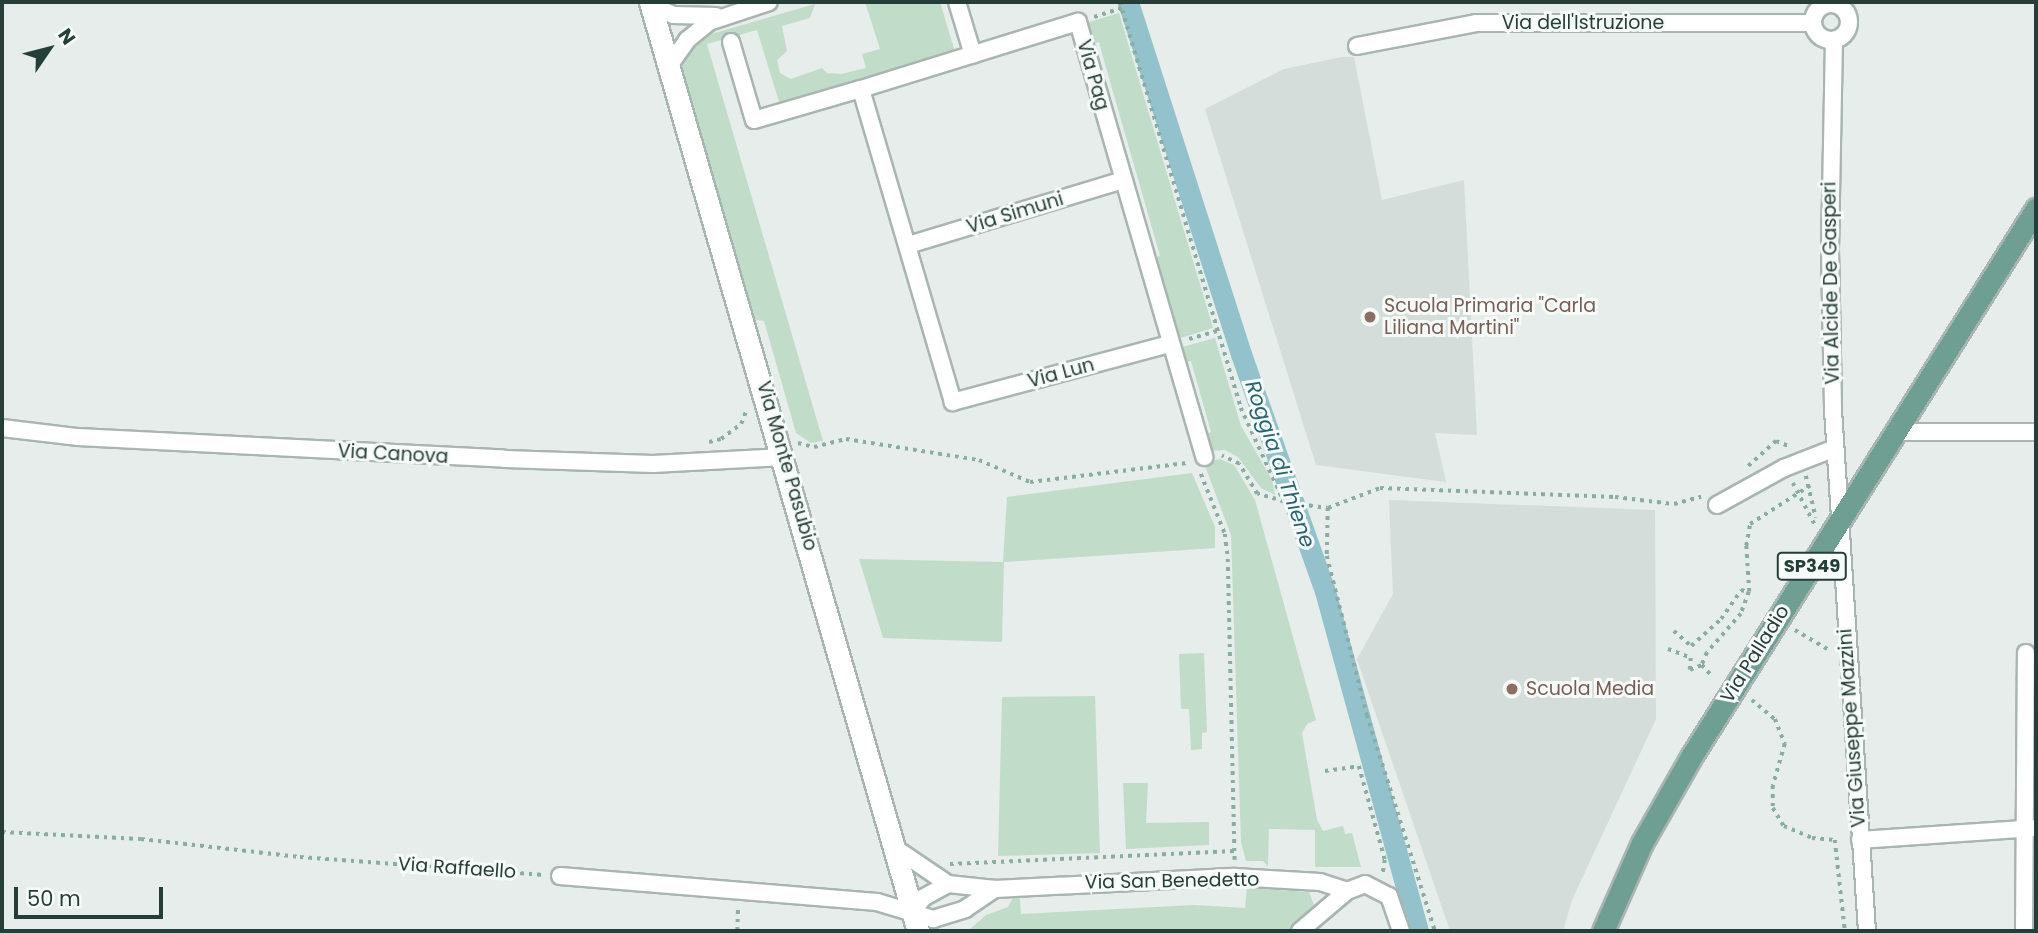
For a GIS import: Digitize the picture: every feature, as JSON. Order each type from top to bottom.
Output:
[{"type":"main road","name":"Via Monte Pasubio","points":[[651,3],[793,450],[915,921]]},
{"type":"main road","name":"Via Palladio","points":[[1603,931],[1642,843],[1685,768],[2036,209]]},
{"type":"street","points":[[669,66],[697,31],[723,16],[769,2]]},
{"type":"street","points":[[957,2],[973,55]]},
{"type":"street","points":[[651,3],[673,15],[723,16]]},
{"type":"street","name":"Via Alcide De Gasperi","points":[[1812,23],[1818,9],[1833,3],[1843,9],[1849,22],[1844,35],[1834,40],[1830,250],[1838,526]]},
{"type":"street","name":"Via Pag","points":[[731,42],[754,120],[1078,22],[1204,457]]},
{"type":"street","name":"Via dell'Istruzione","points":[[1357,47],[1476,23],[1812,23]]},
{"type":"street","points":[[1812,23],[1819,36],[1834,40]]},
{"type":"street","points":[[862,89],[908,245]]},
{"type":"street","name":"Via Simuni","points":[[908,245],[1123,180]]},
{"type":"street","name":"Via Lun","points":[[908,245],[953,402],[1170,344]]},
{"type":"street","name":"Via Canova","points":[[2,428],[172,443],[653,464],[793,450]]},
{"type":"street","points":[[1895,432],[2036,432]]},
{"type":"street","points":[[1711,500],[1835,448]]},
{"type":"street","name":"Via Giuseppe Mazzini","points":[[1838,526],[1867,931]]},
{"type":"street","points":[[2024,931],[2031,828],[2026,653]]},
{"type":"street","points":[[1860,840],[2031,828]]},
{"type":"street","points":[[895,848],[948,884],[923,898],[915,921]]},
{"type":"street","points":[[560,876],[877,902],[915,921],[963,910]]},
{"type":"street","name":"Via San Benedetto","points":[[948,884],[995,889],[1235,877],[1320,882],[1347,891],[1365,884],[1381,889]]},
{"type":"street","points":[[945,931],[963,910],[995,889]]},
{"type":"street","points":[[1381,889],[1401,931]]},
{"type":"street","points":[[1300,931],[1347,891]]},
{"type":"path","points":[[1120,2],[1217,331],[1255,443],[1284,502]]},
{"type":"path","points":[[1078,22],[1122,8]]},
{"type":"path","points":[[1170,344],[1217,331]]},
{"type":"path","points":[[696,444],[721,439],[741,424],[747,407]]},
{"type":"path","points":[[792,436],[793,450],[846,439],[979,460],[1030,482],[1144,471],[1224,455],[1239,464],[1257,494],[1284,502],[1328,508],[1380,488],[1615,497],[1674,505],[1711,500]]},
{"type":"path","points":[[1745,470],[1776,441],[1790,445],[1811,485],[1815,524],[1808,536]]},
{"type":"path","points":[[948,865],[1235,851],[1228,559],[1225,534],[1198,464],[1204,457]]},
{"type":"path","points":[[1668,649],[1691,659],[1690,670],[1702,665],[1741,614],[1749,592],[1745,546],[1750,524],[1811,485]]},
{"type":"path","points":[[1798,491],[1815,524]]},
{"type":"path","points":[[1328,508],[1327,556],[1367,715],[1435,931]]},
{"type":"path","points":[[1674,631],[1691,646],[1721,619],[1741,590],[1749,592]]},
{"type":"path","points":[[1788,626],[1828,650],[1846,651]]},
{"type":"path","points":[[1702,665],[1710,674]]},
{"type":"path","points":[[1752,700],[1775,719],[1785,744],[1773,786],[1773,808],[1784,826],[1812,838],[1835,840],[1845,931]]},
{"type":"path","points":[[1325,771],[1359,766],[1385,860],[1381,889]]},
{"type":"path","name":"Via Raffaello","points":[[2,832],[142,839],[300,857],[560,876]]},
{"type":"path","points":[[737,931],[739,891]]},
{"type":"shaded area","name":"Scuola Primaria \"Carla Liliana Martini\"","points":[[1354,57],[1382,200],[1464,180],[1477,435],[1435,433],[1446,482],[1316,465],[1205,109],[1284,69]]},
{"type":"shaded area","name":"Scuola Media","points":[[1389,500],[1655,510],[1656,719],[1572,900],[1563,931],[1450,931],[1357,659],[1393,594]]},
{"type":"green space","points":[[865,2],[940,2],[955,52],[779,102],[757,30],[707,44],[823,441],[811,443],[796,433],[764,321],[752,319],[681,70],[689,50],[704,36],[815,4],[810,18],[782,26],[787,51],[777,60],[780,73],[791,79],[822,68],[827,73],[841,74],[866,68],[862,54],[880,49]]},
{"type":"green space","points":[[1119,13],[1213,328],[1177,339],[1152,258],[1160,256],[1099,42],[1091,44],[1086,23]]},
{"type":"green space","points":[[1215,338],[1241,426],[1272,480],[1275,495],[1261,488],[1238,457],[1225,450],[1209,451],[1204,435],[1211,432],[1191,361],[1183,363],[1179,348]]},
{"type":"green space","points":[[1220,459],[1234,465],[1255,500],[1316,720],[1307,724],[1302,733],[1317,820],[1323,831],[1343,826],[1345,834],[1352,833],[1361,867],[1315,867],[1315,830],[1269,829],[1268,867],[1263,861],[1246,861],[1241,842],[1231,535],[1204,463]]},
{"type":"green space","points":[[1192,473],[1215,527],[1215,548],[1004,562],[1002,642],[883,638],[859,559],[1003,562],[1007,497]]},
{"type":"green space","points":[[1204,653],[1207,732],[1202,733],[1202,749],[1191,750],[1189,709],[1181,709],[1179,654]]},
{"type":"green space","points":[[1095,696],[1100,853],[998,856],[1002,697]]},
{"type":"green space","points":[[1123,783],[1148,783],[1146,823],[1209,822],[1209,845],[1126,849]]},
{"type":"green space","points":[[1247,888],[1309,892],[1314,905],[1289,931],[968,931],[986,915],[1008,907],[1014,896],[1020,899],[1021,914],[1194,905],[1245,908]]},
{"type":"waterway","name":"Roggia di Thiene","points":[[1128,2],[1241,354],[1325,591],[1418,931]]},
{"type":"place","name":"Scuola Primaria \"Carla Liliana Martini\"","points":[[1370,317]]},
{"type":"place","name":"Scuola Media","points":[[1512,689]]}]
